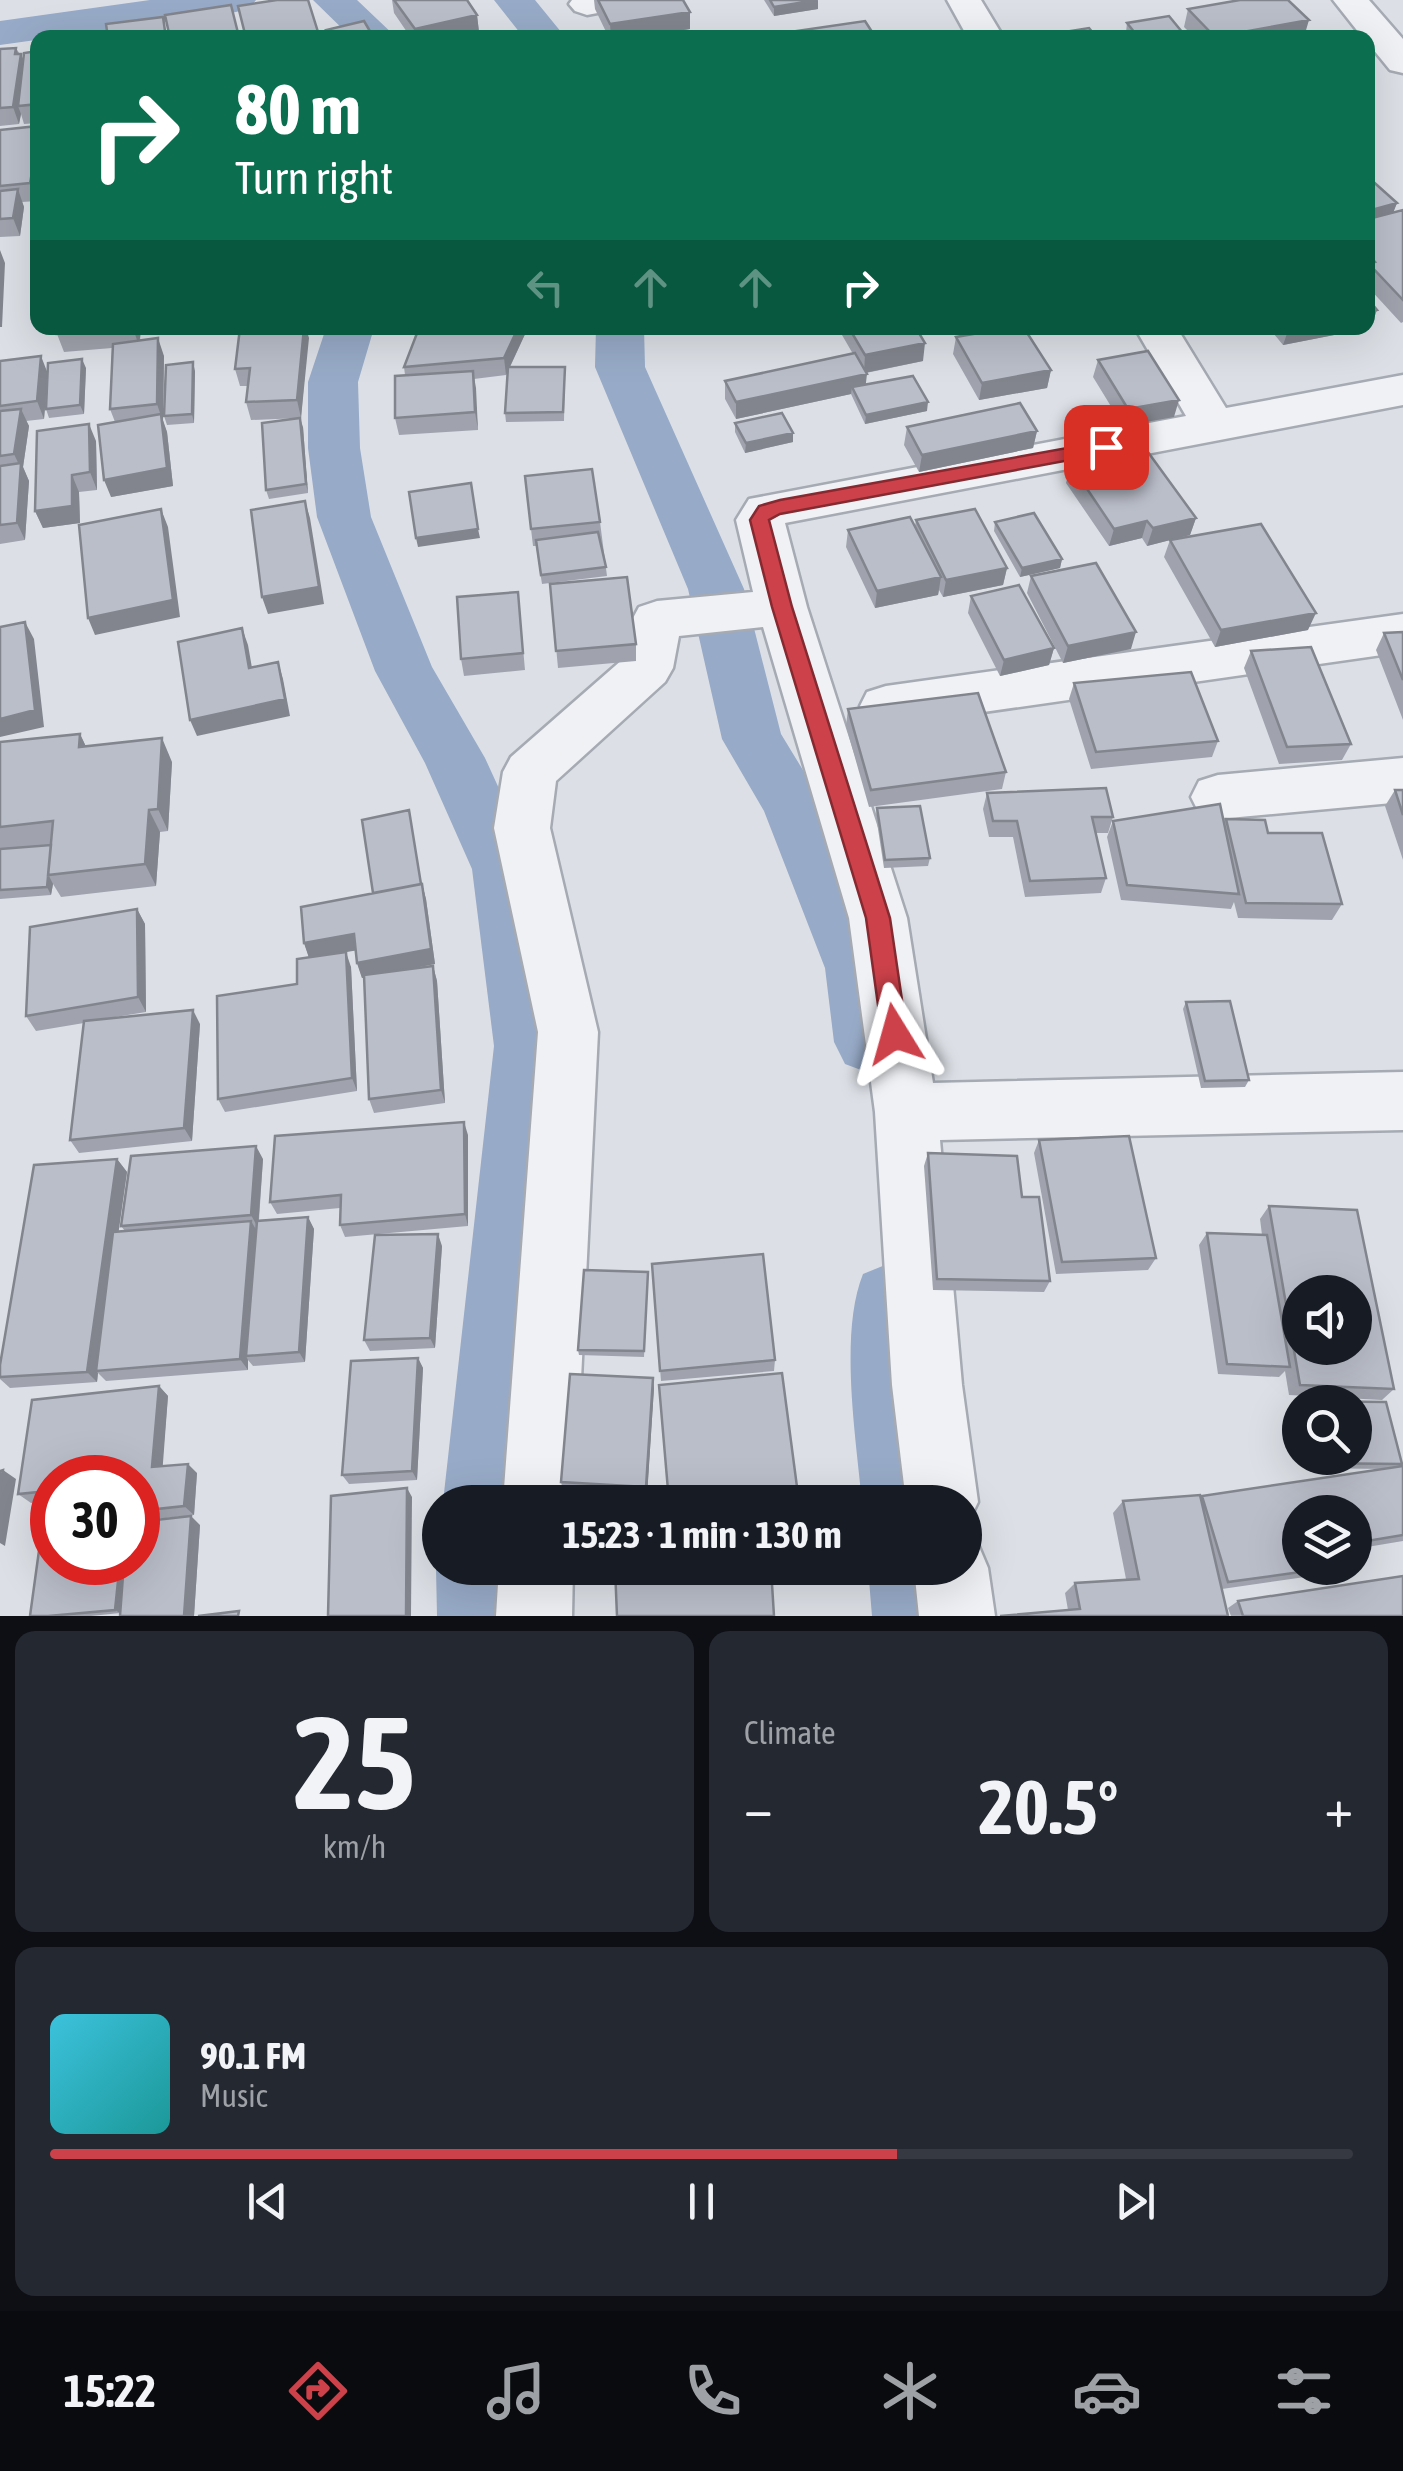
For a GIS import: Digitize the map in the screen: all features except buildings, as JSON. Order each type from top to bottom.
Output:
[{"type":"street","points":[[964,0],[981,30]]},
{"type":"street","points":[[1350,0],[1403,62]]},
{"type":"street","points":[[1160,335],[1215,427]]},
{"type":"street","points":[[940,1485],[927,1384],[906,1112],[878,918],[782,607],[760,520],[766,511],[1403,390]]},
{"type":"street","points":[[541,1485],[568,1032],[522,828],[530,772],[648,668],[656,620],[782,607]]},
{"type":"street","points":[[817,717],[1136,668],[1403,633]]},
{"type":"street","points":[[1218,797],[1403,780]]},
{"type":"street","points":[[906,1112],[1403,1101]]},
{"type":"street","points":[[534,1616],[535,1585]]},
{"type":"street","points":[[953,1585],[957,1616]]},
{"type":"waterway","points":[[0,33],[236,0]]},
{"type":"waterway","points":[[333,0],[368,30]]},
{"type":"waterway","points":[[514,0],[539,30]]},
{"type":"waterway","points":[[348,335],[333,382],[334,448],[344,517],[404,671],[454,758],[504,869],[529,1046],[486,1485]]},
{"type":"waterway","points":[[620,335],[620,367],[716,589],[752,739],[792,803],[859,968],[869,1042]]},
{"type":"waterway","points":[[890,1301],[893,1402],[901,1485]]},
{"type":"waterway","points":[[479,1585],[480,1616]]},
{"type":"waterway","points":[[912,1585],[915,1616]]},
{"type":"route","points":[[895,1034],[878,918],[782,607],[760,520],[766,511],[780,507],[1106,447]]}]
